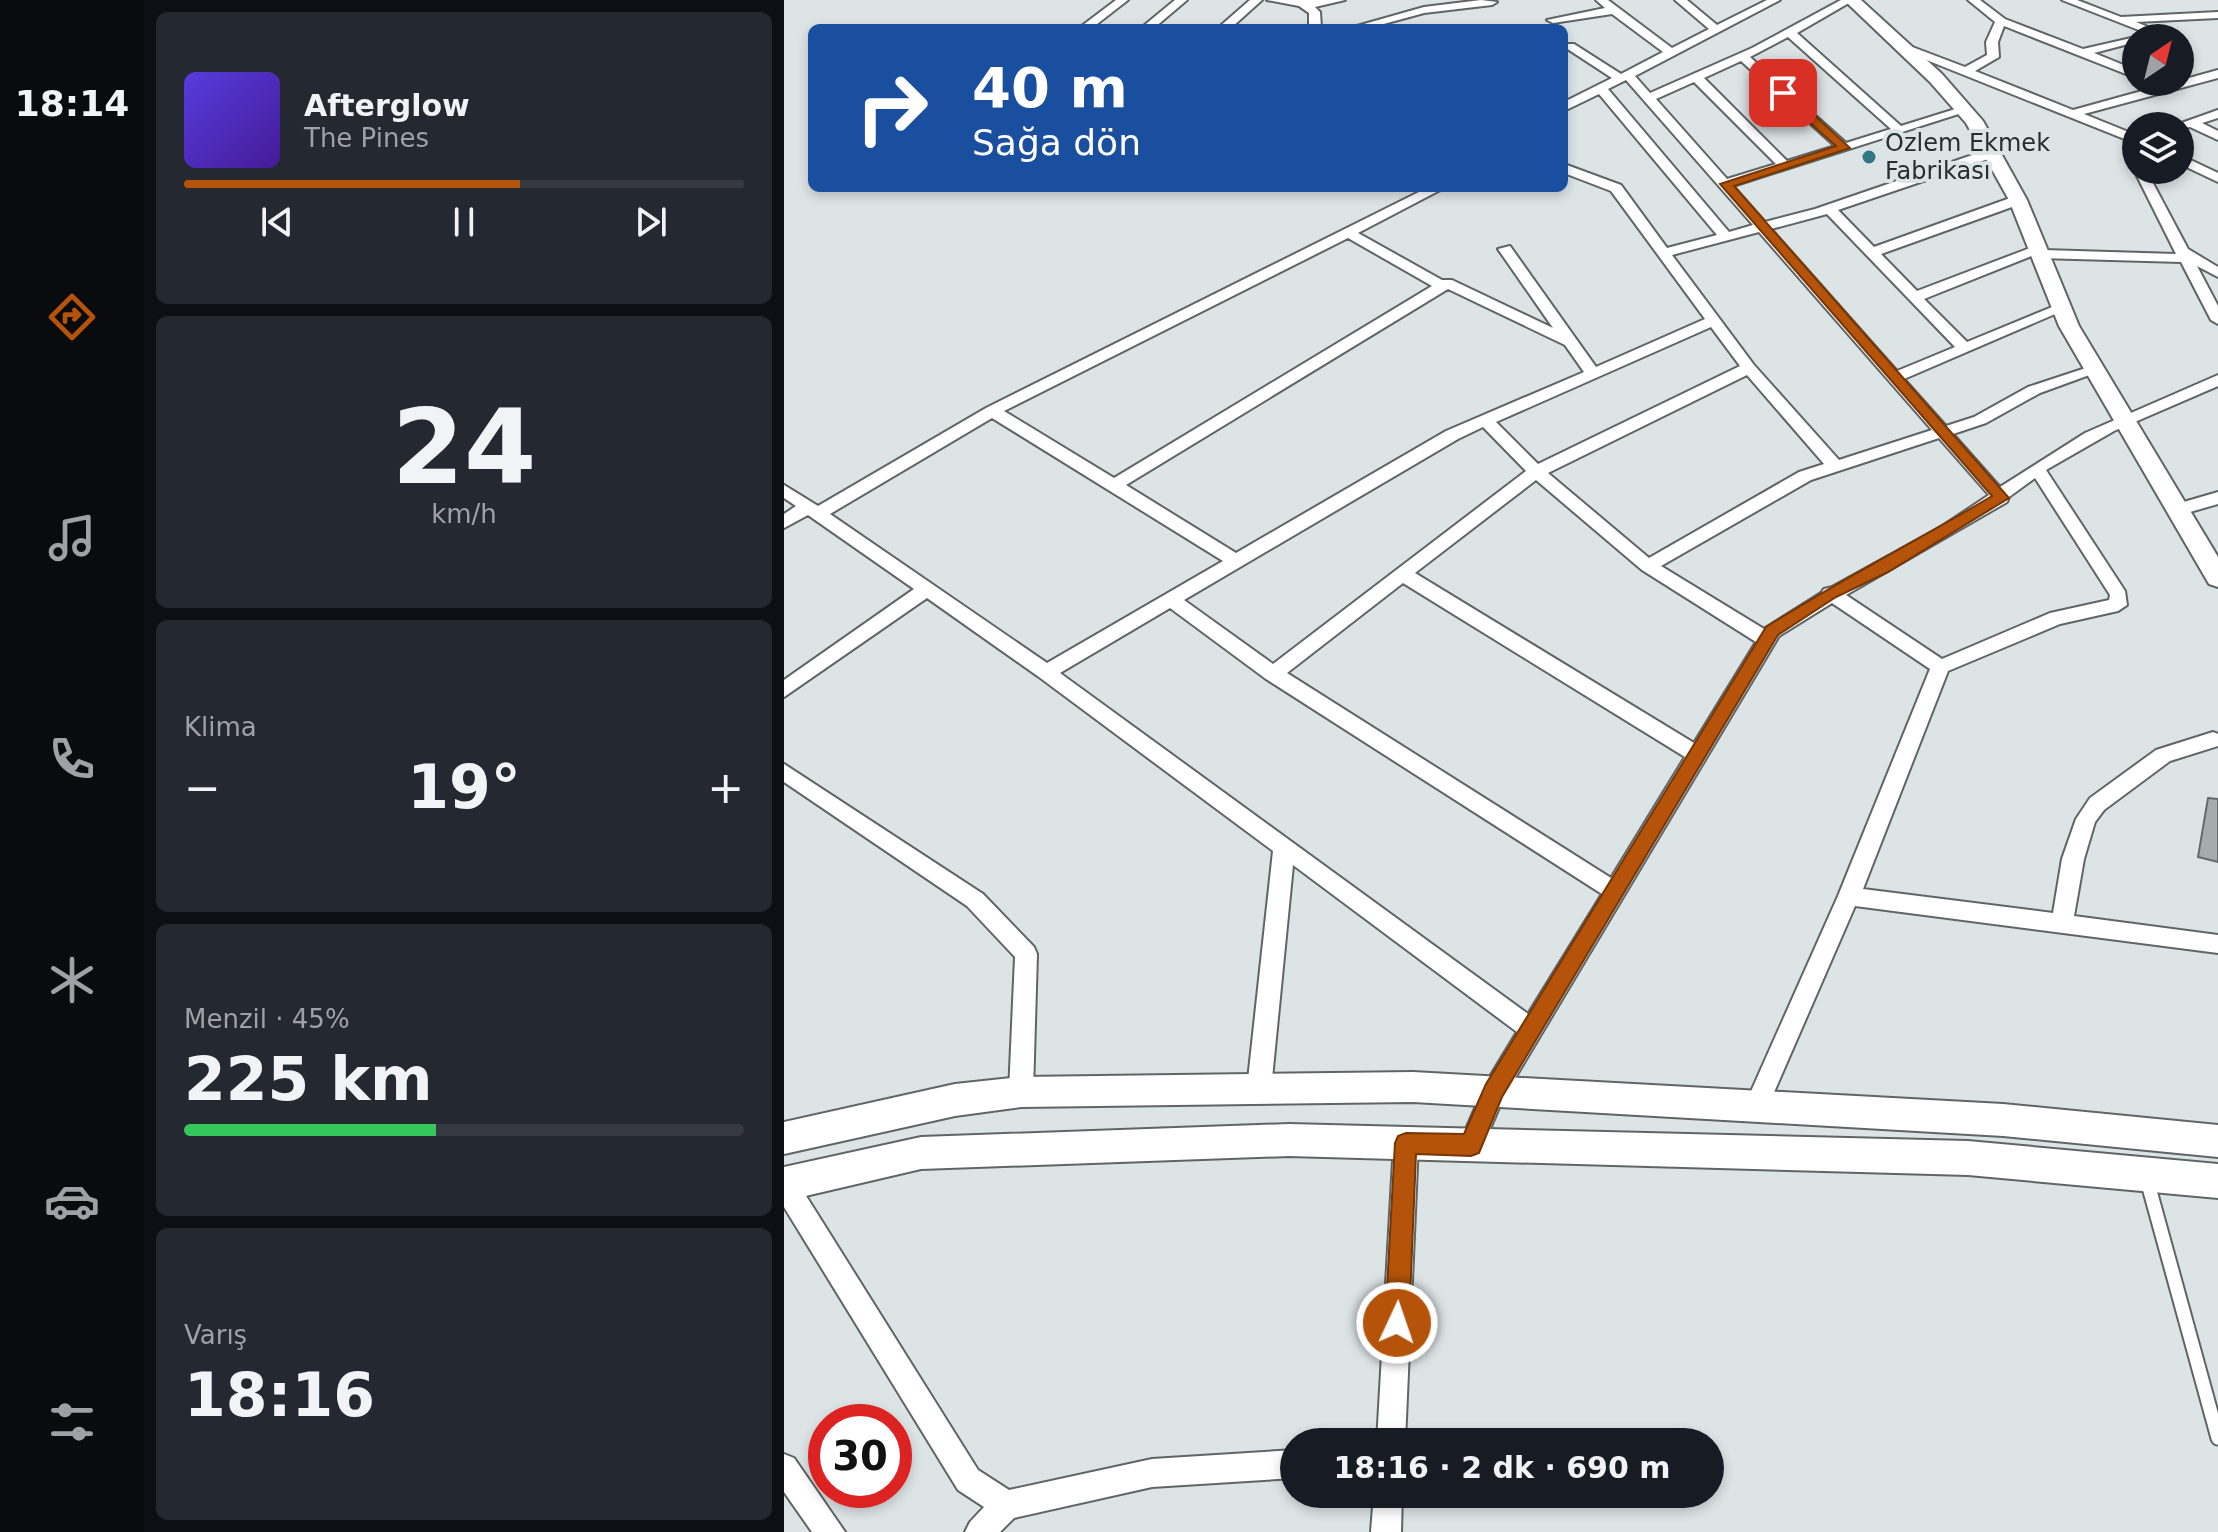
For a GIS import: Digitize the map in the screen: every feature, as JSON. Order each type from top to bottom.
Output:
[{"type":"main road","points":[[1850,0],[1936,78],[1965,110],[2018,200],[2062,308],[2095,370],[2176,510],[2212,558],[2218,578]]},
{"type":"main road","points":[[784,1138],[955,1100],[1021,1092],[1413,1087],[2003,1120],[2218,1141]]},
{"type":"main road","points":[[784,1184],[921,1153],[1289,1140],[1968,1158],[2218,1181]]},
{"type":"street","points":[[1090,24],[1123,0]]},
{"type":"street","points":[[1152,24],[1182,0]]},
{"type":"street","points":[[1229,24],[1257,0]]},
{"type":"street","points":[[1272,0],[1302,3],[1340,0]]},
{"type":"street","points":[[1371,24],[1424,10],[1492,2],[1490,0]]},
{"type":"street","points":[[1601,0],[1672,53]]},
{"type":"street","points":[[1680,0],[1717,30]]},
{"type":"street","points":[[1568,104],[1775,0]]},
{"type":"street","points":[[1649,98],[1742,56],[1850,0]]},
{"type":"street","points":[[1973,0],[2001,21],[2122,69]]},
{"type":"street","points":[[2067,0],[2129,24]]},
{"type":"street","points":[[1302,3],[1314,12],[1315,24]]},
{"type":"street","points":[[1553,20],[1614,10]]},
{"type":"street","points":[[2118,20],[2218,17]]},
{"type":"street","points":[[2190,24],[2218,17]]},
{"type":"street","points":[[1967,71],[1993,57],[1992,42],[2001,21]]},
{"type":"street","points":[[1789,32],[1899,130]]},
{"type":"street","points":[[2082,53],[2122,42]]},
{"type":"street","points":[[1570,46],[1624,77],[1649,98],[2001,498]]},
{"type":"street","points":[[1903,47],[2122,133]]},
{"type":"street","points":[[1742,56],[1844,148]]},
{"type":"street","points":[[2194,80],[2218,74]]},
{"type":"street","points":[[1696,77],[1785,166]]},
{"type":"street","points":[[1601,88],[1726,237]]},
{"type":"street","points":[[2075,113],[2137,96]]},
{"type":"street","points":[[1726,184],[1965,110]]},
{"type":"street","points":[[2194,121],[2218,114]]},
{"type":"street","points":[[2194,127],[2218,136]]},
{"type":"street","points":[[1663,253],[1829,209],[1992,153]]},
{"type":"street","points":[[2194,166],[2218,178]]},
{"type":"street","points":[[1568,170],[1616,188],[1749,368],[1835,466]]},
{"type":"street","points":[[2147,184],[2218,320]]},
{"type":"street","points":[[784,522],[814,510],[992,411],[1429,192]]},
{"type":"street","points":[[1872,253],[2018,200]]},
{"type":"street","points":[[1829,209],[1964,348]]},
{"type":"street","points":[[1349,233],[1442,286]]},
{"type":"street","points":[[1505,249],[1593,374]]},
{"type":"street","points":[[1915,297],[2039,252],[2182,254],[2218,273]]},
{"type":"street","points":[[1114,485],[1447,283],[1570,342]]},
{"type":"street","points":[[1895,377],[2062,308]]},
{"type":"street","points":[[1046,672],[1452,435],[1713,321]]},
{"type":"street","points":[[1273,674],[1536,472],[1749,368]]},
{"type":"street","points":[[1648,566],[1805,476],[1980,420],[2034,390],[2095,370]]},
{"type":"street","points":[[1471,1145],[1494,1091],[1772,631],[1830,593],[1882,568],[2001,498],[2071,447],[2123,420],[2218,380]]},
{"type":"street","points":[[992,411],[1236,561]]},
{"type":"street","points":[[1486,421],[1536,472],[1648,566],[1767,640]]},
{"type":"street","points":[[1757,1105],[1849,896],[1940,667],[2056,618],[2118,605],[2119,595],[2038,471]]},
{"type":"street","points":[[784,490],[1046,672],[1531,1029]]},
{"type":"street","points":[[2176,510],[2218,498]]},
{"type":"street","points":[[1402,574],[1697,755]]},
{"type":"street","points":[[784,690],[927,589]]},
{"type":"street","points":[[1830,593],[1940,667]]},
{"type":"street","points":[[1171,599],[1273,674],[1615,891]]},
{"type":"street","points":[[2062,923],[2076,848],[2086,819],[2097,804],[2163,755],[2213,740]]},
{"type":"street","points":[[784,772],[975,900],[1026,954],[1021,1092]]},
{"type":"street","points":[[1259,1089],[1284,847]]},
{"type":"street","points":[[1849,896],[2218,944]]},
{"type":"street","points":[[1392,1428],[1406,1143]]},
{"type":"street","points":[[784,1184],[968,1480],[1006,1505]]},
{"type":"street","points":[[980,1532],[1006,1505],[1152,1473],[1280,1465]]},
{"type":"street","points":[[784,1468],[830,1532]]},
{"type":"street","points":[[1386,1532],[1387,1508]]},
{"type":"lane","points":[[2145,1174],[2218,1438]]},
{"type":"building","points":[[2208,798],[2218,799],[2218,862],[2198,857]]},
{"type":"place","name":"Ozlem Ekmek Fabrikası","points":[[1869,157]]},
{"type":"route","points":[[1397,1323],[1406,1143],[1471,1145],[1494,1091],[1772,631],[1830,593],[1882,568],[2001,498],[1726,184],[1844,148],[1783,93]]}]
